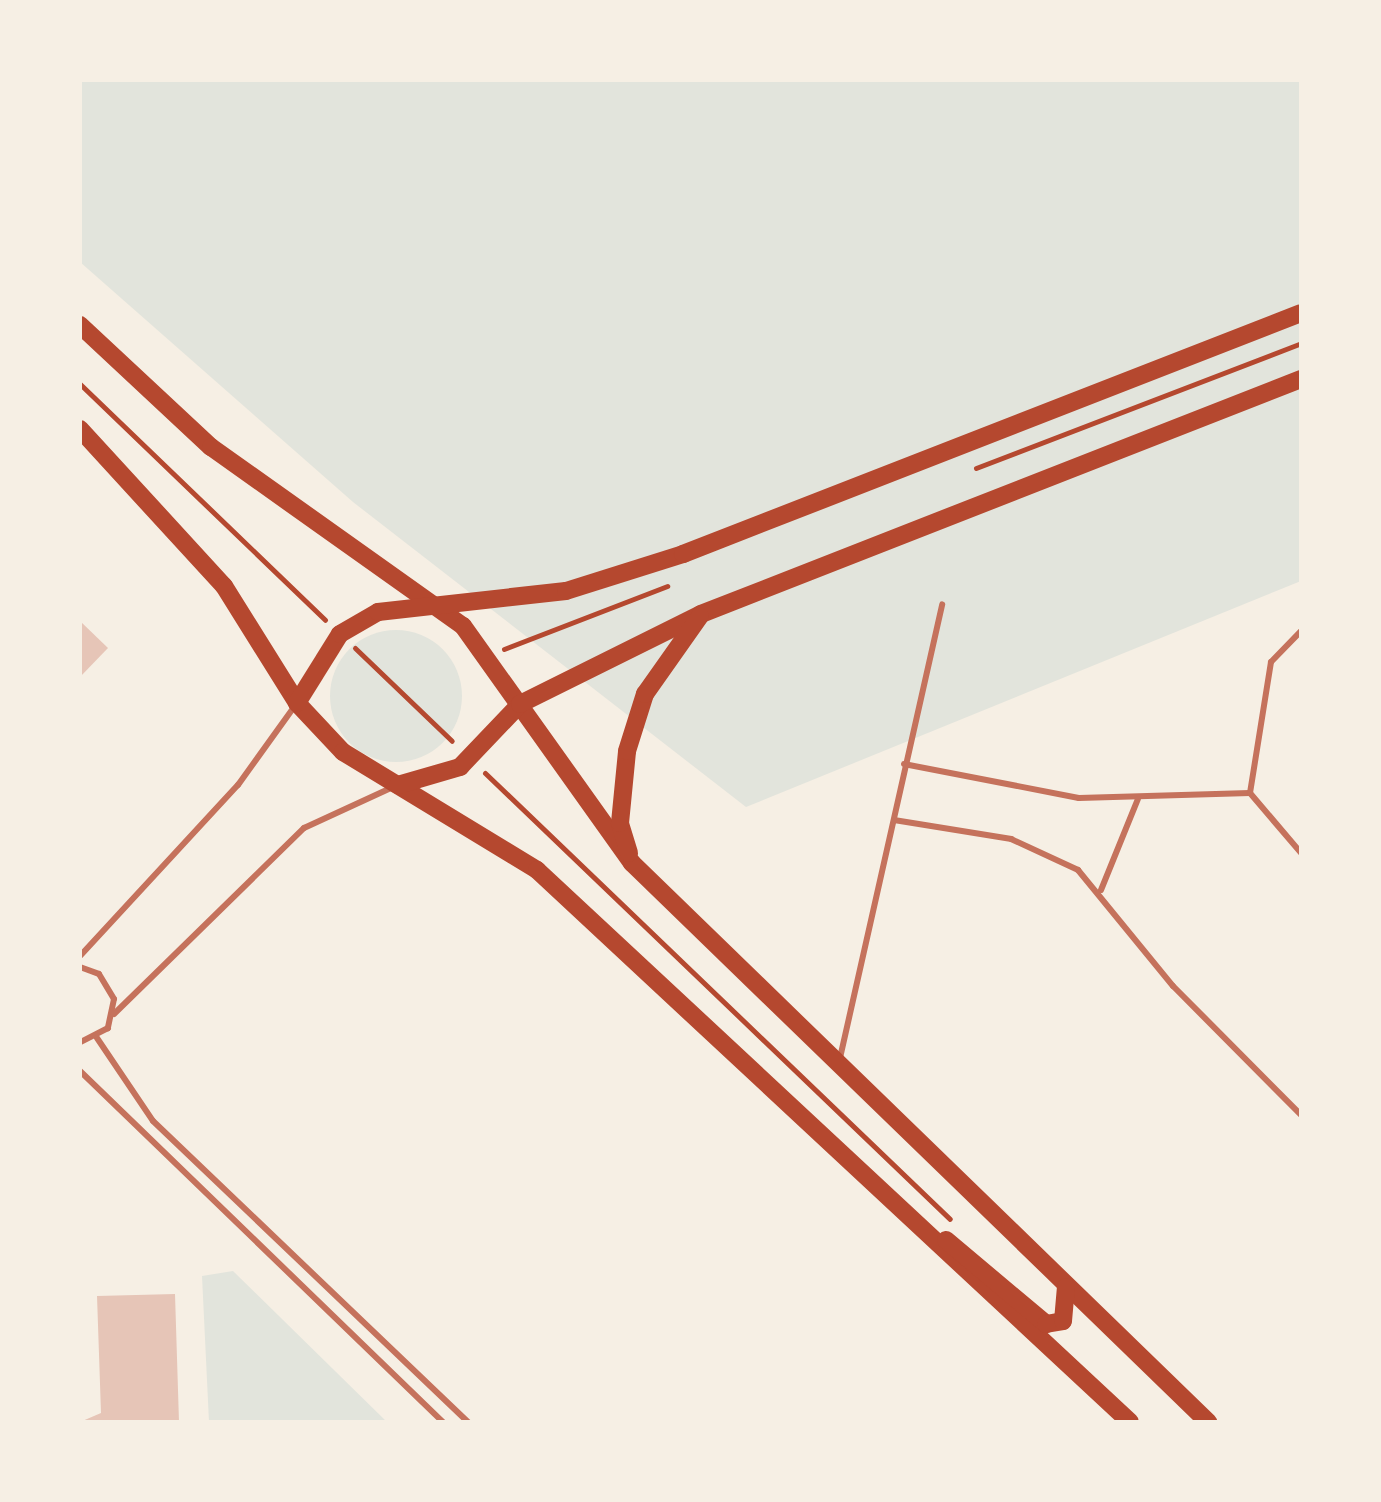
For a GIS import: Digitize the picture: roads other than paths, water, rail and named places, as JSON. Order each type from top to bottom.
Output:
[{"type":"main road","points":[[297,703],[340,634],[378,612],[566,591],[683,554],[1301,313]]},
{"type":"main road","points":[[80,325],[211,448],[437,604],[520,704],[632,863],[837,1069],[1208,1422]]},
{"type":"main road","points":[[398,785],[470,758],[520,704],[701,614],[1301,378]]},
{"type":"main road","points":[[80,429],[224,586],[297,703],[343,752],[537,870],[1130,1422]]},
{"type":"main road","points":[[632,863],[620,823],[627,751],[646,694],[701,614]]},
{"type":"main road","points":[[931,1237],[990,1270],[1046,1324],[1063,1321],[1066,1287]]},
{"type":"lane","points":[[837,1069],[942,604]]},
{"type":"lane","points":[[1250,793],[1271,662],[1301,631]]},
{"type":"lane","points":[[80,956],[238,785],[297,703]]},
{"type":"lane","points":[[904,764],[1079,798],[1138,799],[1214,788],[1250,793],[1301,853]]},
{"type":"lane","points":[[80,1042],[96,1038],[114,1014],[304,828],[339,804],[398,785]]},
{"type":"lane","points":[[1101,891],[1138,799]]},
{"type":"lane","points":[[894,820],[1046,850],[1101,891],[1173,986],[1301,1115]]},
{"type":"lane","points":[[80,967],[109,985],[114,1014]]},
{"type":"lane","points":[[96,1038],[152,1120],[468,1422]]},
{"type":"lane","points":[[80,1070],[443,1422]]}]
